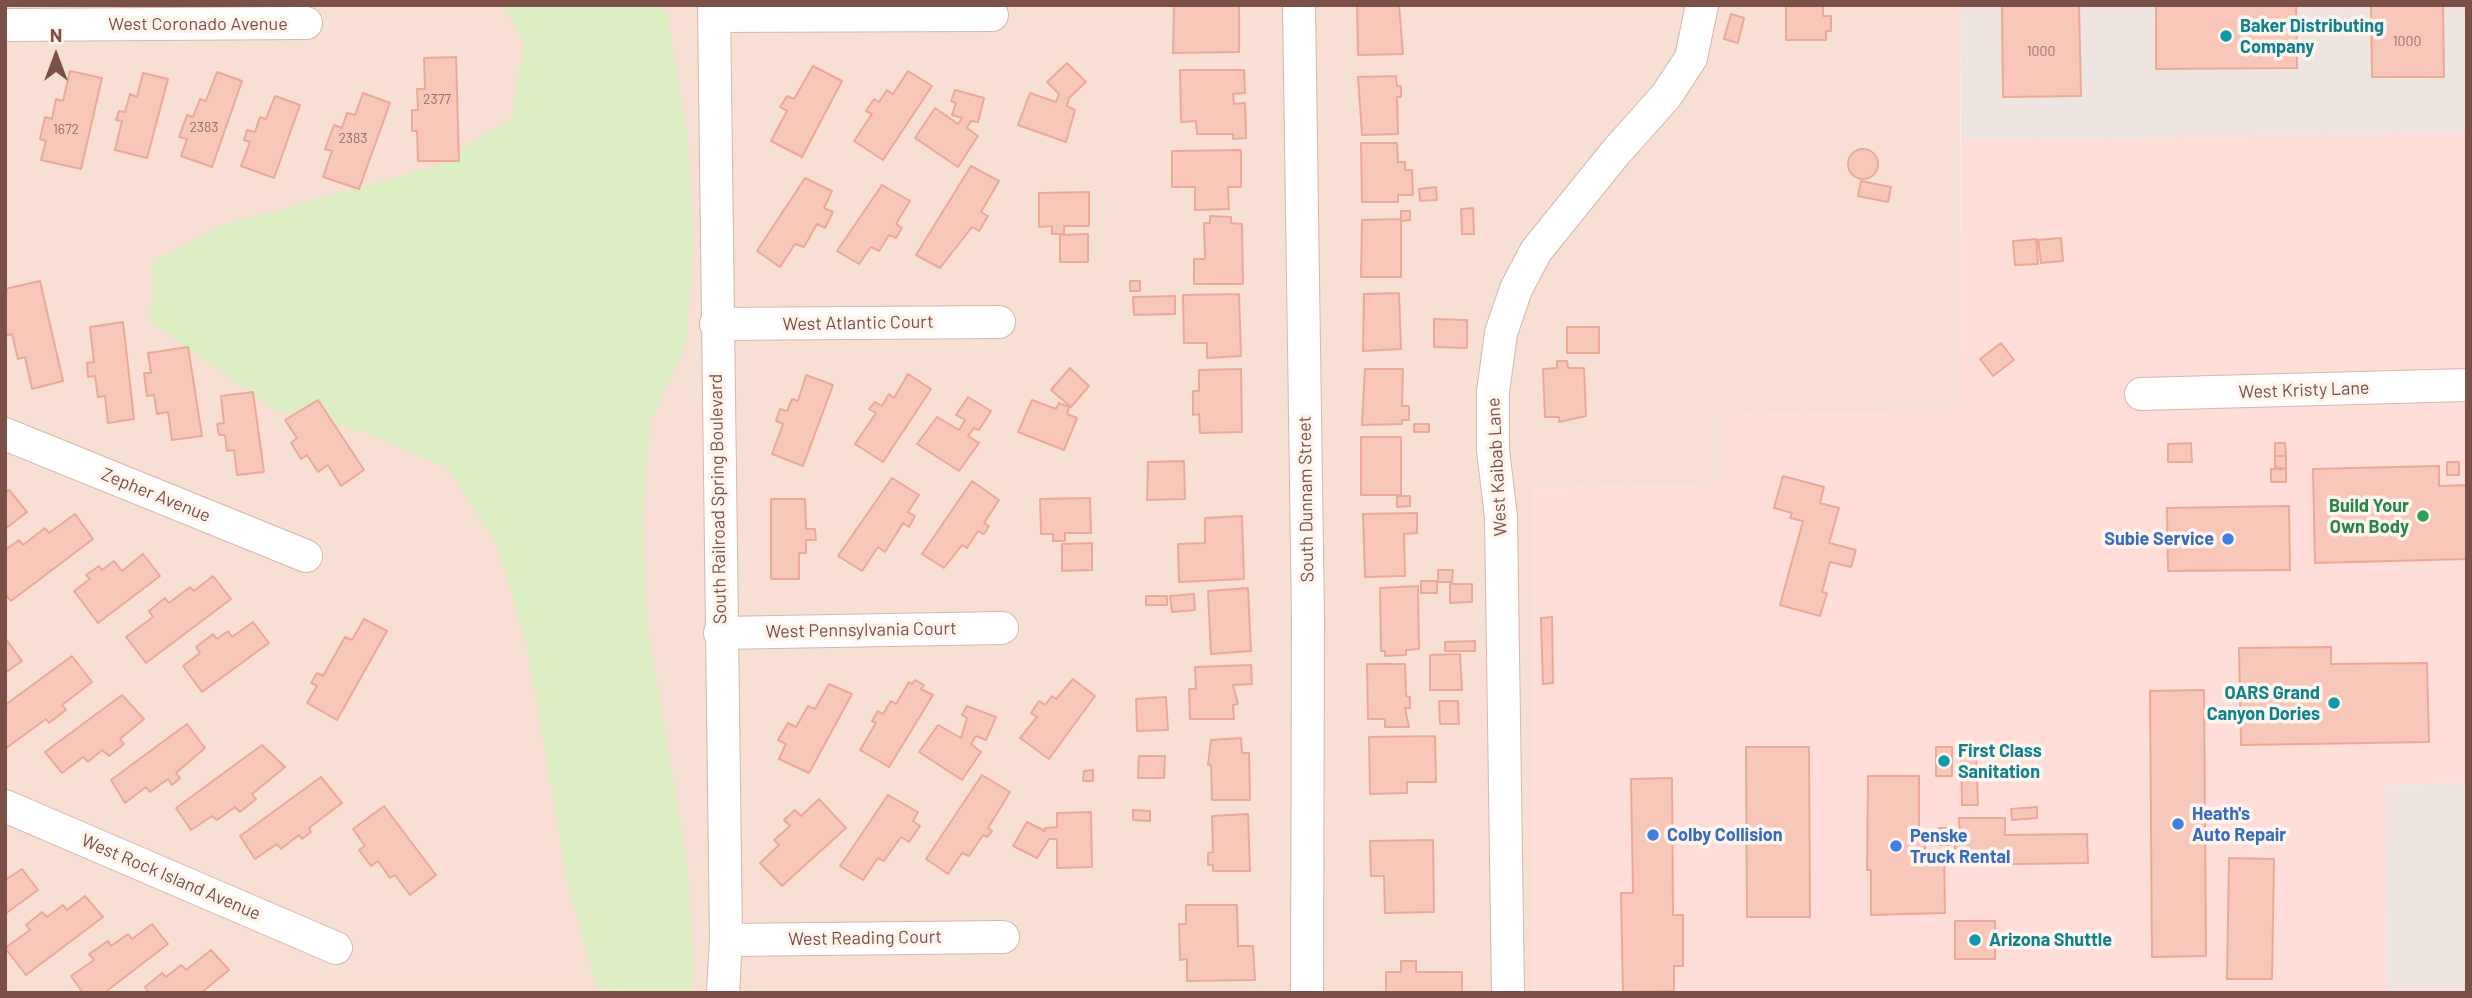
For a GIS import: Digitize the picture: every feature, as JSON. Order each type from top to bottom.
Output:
[{"type":"street","name":"South Dunnam Street","points":[[1299,5],[1308,619],[1307,993]]},
{"type":"street","name":"West Kaibab Lane","points":[[1508,993],[1501,517],[1493,450],[1493,392],[1501,333],[1516,289],[1536,251],[1616,152],[1666,96],[1691,58],[1702,5]]},
{"type":"street","points":[[714,11],[992,15]]},
{"type":"street","name":"South Railroad Spring Boulevard","points":[[714,11],[726,940],[723,993]]},
{"type":"street","name":"West Coronado Avenue","points":[[5,24],[306,23]]},
{"type":"street","name":"West Atlantic Court","points":[[716,324],[999,321]]},
{"type":"street","name":"West Kristy Lane","points":[[2141,394],[2467,385]]},
{"type":"street","name":"Zepher Avenue","points":[[5,434],[306,556]]},
{"type":"street","name":"West Pennsylvania Court","points":[[720,633],[1002,628]]},
{"type":"street","name":"West Rock Island Avenue","points":[[5,806],[336,948]]},
{"type":"street","name":"West Reading Court","points":[[726,940],[1003,937]]},
{"type":"shaded area","points":[[5,5],[1960,5],[1961,410],[1723,416],[1722,483],[1533,489],[1532,993],[5,993]]},
{"type":"shaded area","points":[[1960,5],[2467,5],[2467,133],[1961,140]]},
{"type":"shaded area","points":[[2467,133],[2467,783],[2386,785],[2387,993],[1532,993],[1533,489],[1722,483],[1723,416],[1961,410],[1961,140]]},
{"type":"shaded area","points":[[2467,783],[2467,993],[2387,993],[2385,785]]},
{"type":"green space","points":[[503,5],[664,5],[668,19],[688,137],[694,246],[686,344],[650,423],[642,522],[648,630],[688,866],[694,975],[691,993],[598,990],[568,886],[528,650],[497,545],[448,468],[367,433],[277,411],[151,322],[153,262],[221,226],[434,167],[512,118],[524,43]]},
{"type":"building","points":[[1174,5],[1239,5],[1239,52],[1173,53]]},
{"type":"building","points":[[1357,5],[1399,5],[1403,54],[1358,55]]},
{"type":"building","points":[[1786,5],[1823,5],[1823,16],[1831,16],[1831,31],[1826,31],[1826,40],[1786,40]]},
{"type":"building","points":[[2002,5],[2079,5],[2081,96],[2003,97]]},
{"type":"building","name":"Baker Distributing Company","points":[[2156,5],[2296,5],[2297,68],[2156,69]]},
{"type":"building","name":"Baker Distributing Company","points":[[2371,5],[2443,5],[2444,77],[2372,77]]},
{"type":"building","points":[[1731,14],[1744,18],[1738,43],[1724,39]]},
{"type":"building","points":[[456,57],[459,161],[418,161],[417,131],[412,131],[412,110],[418,110],[417,89],[425,89],[424,58]]},
{"type":"building","points":[[1067,63],[1086,82],[1069,98],[1067,106],[1075,110],[1066,142],[1018,125],[1030,93],[1056,102],[1059,94],[1047,82]]},
{"type":"building","points":[[813,66],[842,81],[802,157],[771,141],[787,111],[780,107],[787,96],[794,99]]},
{"type":"building","points":[[1180,70],[1244,70],[1245,93],[1233,94],[1234,104],[1245,103],[1246,138],[1233,139],[1233,134],[1197,134],[1196,121],[1181,122]]},
{"type":"building","points":[[70,71],[102,78],[81,169],[41,160],[46,141],[40,139],[45,117],[52,119],[56,99],[63,101]]},
{"type":"building","points":[[908,71],[932,86],[883,160],[854,141],[872,114],[866,111],[874,99],[879,102],[887,90],[893,94]]},
{"type":"building","points":[[217,72],[242,81],[212,167],[181,156],[187,139],[179,137],[187,115],[193,117],[200,99],[206,101]]},
{"type":"building","points":[[143,73],[168,79],[147,158],[115,150],[122,121],[116,120],[119,111],[125,112],[130,94],[137,97]]},
{"type":"building","points":[[1396,76],[1397,86],[1401,86],[1401,97],[1397,97],[1398,134],[1362,135],[1358,77]]},
{"type":"building","points":[[955,90],[984,98],[978,122],[971,121],[967,128],[978,136],[958,167],[915,138],[935,108],[958,124],[962,118],[952,115],[956,103],[951,101]]},
{"type":"building","points":[[363,93],[390,103],[359,189],[323,177],[332,151],[325,149],[334,125],[342,128],[347,113],[355,115]]},
{"type":"building","points":[[275,96],[300,105],[274,178],[241,166],[250,142],[244,140],[247,130],[255,132],[260,117],[266,119]]},
{"type":"building","points":[[1361,143],[1397,143],[1398,162],[1405,162],[1405,170],[1412,170],[1413,195],[1398,195],[1398,202],[1362,202]]},
{"type":"building","points":[[1863,149],[1874,153],[1878,164],[1874,175],[1863,179],[1852,175],[1848,164],[1852,153]]},
{"type":"building","points":[[1241,150],[1241,187],[1228,187],[1229,209],[1195,210],[1195,187],[1172,187],[1172,151]]},
{"type":"building","points":[[971,166],[999,181],[981,212],[988,216],[979,231],[972,227],[940,268],[916,255]]},
{"type":"building","points":[[805,178],[832,191],[824,208],[833,212],[825,228],[817,224],[804,247],[795,244],[780,267],[757,251]]},
{"type":"building","points":[[1861,181],[1891,187],[1888,202],[1858,196]]},
{"type":"building","points":[[882,185],[910,201],[896,224],[902,228],[896,238],[889,235],[879,251],[871,247],[859,264],[837,251]]},
{"type":"building","points":[[1436,187],[1437,200],[1420,201],[1419,189]]},
{"type":"building","points":[[1089,192],[1089,226],[1064,226],[1064,234],[1052,234],[1052,226],[1039,227],[1039,193]]},
{"type":"building","points":[[1473,208],[1474,234],[1462,234],[1461,209]]},
{"type":"building","points":[[1401,211],[1410,211],[1410,220],[1401,221]]},
{"type":"building","points":[[1210,216],[1231,217],[1231,223],[1242,224],[1243,284],[1194,284],[1194,259],[1205,259],[1204,223],[1210,223]]},
{"type":"building","points":[[1401,219],[1401,277],[1361,277],[1362,220]]},
{"type":"building","points":[[1088,234],[1088,262],[1060,262],[1060,235]]},
{"type":"building","points":[[2061,238],[2063,261],[2041,263],[2038,240]]},
{"type":"building","points":[[2036,239],[2038,264],[2015,265],[2013,241]]},
{"type":"building","points":[[40,281],[63,381],[32,389],[25,357],[18,359],[12,334],[5,336],[5,289]]},
{"type":"building","points":[[1130,281],[1140,281],[1140,291],[1130,291]]},
{"type":"building","points":[[1399,293],[1401,349],[1363,351],[1364,294]]},
{"type":"building","points":[[1239,294],[1241,356],[1207,358],[1207,343],[1184,343],[1183,295]]},
{"type":"building","points":[[1175,296],[1175,314],[1134,315],[1133,297]]},
{"type":"building","points":[[1434,319],[1467,320],[1467,348],[1434,347]]},
{"type":"building","points":[[123,322],[134,419],[108,423],[105,396],[98,397],[95,376],[88,377],[87,363],[94,362],[90,327]]},
{"type":"building","points":[[1567,327],[1599,327],[1599,353],[1567,353]]},
{"type":"building","points":[[2001,343],[2014,360],[1993,376],[1980,359]]},
{"type":"building","points":[[188,347],[202,436],[172,440],[168,412],[157,414],[154,395],[147,396],[144,373],[151,373],[148,353]]},
{"type":"building","points":[[1557,361],[1567,361],[1568,368],[1584,368],[1586,416],[1559,422],[1559,417],[1545,417],[1543,369],[1557,368]]},
{"type":"building","points":[[1070,368],[1089,386],[1071,407],[1051,390]]},
{"type":"building","points":[[1241,369],[1242,432],[1200,433],[1199,414],[1193,415],[1193,391],[1199,391],[1199,370]]},
{"type":"building","points":[[1365,369],[1403,369],[1402,406],[1409,406],[1409,420],[1402,420],[1402,424],[1362,425]]},
{"type":"building","points":[[908,374],[931,389],[883,462],[855,444],[876,413],[869,409],[875,402],[882,406],[889,394],[894,398]]},
{"type":"building","points":[[806,375],[833,385],[803,466],[772,454],[783,424],[776,421],[780,409],[787,411],[792,399],[798,401]]},
{"type":"building","points":[[253,392],[264,472],[237,475],[234,450],[227,451],[225,435],[219,435],[217,424],[224,423],[221,396]]},
{"type":"building","points":[[968,397],[991,411],[979,430],[974,428],[968,436],[979,443],[959,471],[917,444],[937,417],[959,430],[965,420],[956,415]]},
{"type":"building","points":[[318,400],[364,470],[341,486],[328,465],[318,472],[307,455],[301,459],[291,443],[297,438],[285,420]]},
{"type":"building","points":[[1032,400],[1056,409],[1059,403],[1069,407],[1067,414],[1077,418],[1064,450],[1018,432]]},
{"type":"building","points":[[1414,424],[1429,424],[1429,432],[1414,432]]},
{"type":"building","points":[[1361,437],[1401,437],[1401,495],[1361,495]]},
{"type":"building","points":[[2191,443],[2192,462],[2168,462],[2168,444]]},
{"type":"building","points":[[2275,443],[2285,443],[2286,456],[2275,456]]},
{"type":"building","points":[[2275,456],[2286,456],[2286,469],[2275,467]]},
{"type":"building","points":[[1184,461],[1185,499],[1147,500],[1148,462]]},
{"type":"building","points":[[2447,462],[2459,462],[2459,475],[2447,475]]},
{"type":"building","points":[[2439,466],[2439,486],[2467,485],[2467,559],[2315,563],[2313,469]]},
{"type":"building","points":[[2271,469],[2286,469],[2286,482],[2271,482]]},
{"type":"building","points":[[1783,476],[1824,487],[1820,503],[1839,508],[1829,543],[1856,550],[1851,567],[1830,562],[1822,592],[1827,593],[1820,616],[1780,605],[1803,521],[1790,518],[1792,513],[1774,508]]},
{"type":"building","points":[[892,478],[919,495],[908,512],[915,516],[909,527],[903,523],[885,552],[878,547],[862,571],[838,556]]},
{"type":"building","points":[[972,481],[999,500],[984,523],[989,526],[984,534],[978,531],[967,548],[962,545],[944,568],[922,554]]},
{"type":"building","points":[[9,490],[27,512],[5,529],[5,492]]},
{"type":"building","points":[[1397,496],[1410,496],[1410,506],[1397,507]]},
{"type":"building","points":[[1090,498],[1091,533],[1065,533],[1065,541],[1053,541],[1053,534],[1041,534],[1040,499]]},
{"type":"building","points":[[771,499],[805,499],[806,529],[815,529],[816,540],[806,540],[806,553],[799,553],[799,579],[771,579]]},
{"type":"building","points":[[2289,506],[2290,570],[2168,571],[2167,508]]},
{"type":"building","points":[[1417,513],[1417,533],[1404,534],[1405,576],[1365,577],[1363,514]]},
{"type":"building","points":[[75,514],[93,539],[11,601],[5,594],[5,550],[19,540],[23,545],[45,528],[49,533]]},
{"type":"building","points":[[1242,516],[1244,579],[1179,582],[1178,544],[1205,543],[1205,518]]},
{"type":"building","points":[[1092,543],[1092,570],[1062,571],[1062,544]]},
{"type":"building","points":[[143,554],[160,576],[98,623],[74,591],[90,579],[86,575],[99,566],[102,570],[114,561],[122,571]]},
{"type":"building","points":[[1438,570],[1453,570],[1452,582],[1438,582]]},
{"type":"building","points":[[213,576],[231,599],[146,663],[126,637],[153,617],[149,611],[165,598],[169,603],[190,587],[194,591]]},
{"type":"building","points":[[1421,581],[1437,581],[1437,593],[1421,593]]},
{"type":"building","points":[[1450,584],[1472,584],[1472,602],[1450,603]]},
{"type":"building","points":[[1418,586],[1419,649],[1406,650],[1406,655],[1385,656],[1385,651],[1381,651],[1380,588]]},
{"type":"building","points":[[1248,588],[1251,651],[1211,654],[1208,591]]},
{"type":"building","points":[[1194,594],[1195,610],[1172,612],[1170,596]]},
{"type":"building","points":[[1146,596],[1167,596],[1167,605],[1146,605]]},
{"type":"building","points":[[1552,617],[1553,683],[1543,684],[1541,618]]},
{"type":"building","points":[[364,619],[387,631],[337,720],[307,703],[317,686],[311,683],[317,673],[323,676],[345,637],[352,640]]},
{"type":"building","points":[[253,622],[269,643],[202,692],[183,666],[200,653],[196,647],[213,634],[217,639],[228,631],[232,637]]},
{"type":"building","points":[[5,638],[22,661],[5,673]]},
{"type":"building","points":[[1475,641],[1475,651],[1445,651],[1445,642]]},
{"type":"building","name":"OARS Grand Canyon Dories","points":[[2331,647],[2331,664],[2427,663],[2429,742],[2241,745],[2239,648]]},
{"type":"building","points":[[1460,654],[1462,690],[1430,690],[1430,655]]},
{"type":"building","points":[[72,656],[92,682],[62,705],[66,710],[49,723],[46,719],[5,749],[5,705]]},
{"type":"building","points":[[1367,664],[1405,664],[1406,696],[1410,697],[1410,708],[1405,708],[1409,727],[1385,727],[1385,719],[1368,719]]},
{"type":"building","points":[[1251,665],[1252,684],[1233,685],[1238,704],[1233,705],[1234,719],[1190,719],[1189,689],[1196,689],[1195,667]]},
{"type":"building","points":[[1073,679],[1095,696],[1049,759],[1020,738],[1037,717],[1031,713],[1039,701],[1045,705],[1052,696],[1056,699]]},
{"type":"building","points":[[915,680],[924,685],[921,689],[933,695],[889,767],[860,750],[876,723],[872,721],[878,711],[883,714],[891,701],[896,704],[909,682],[912,684]]},
{"type":"building","points":[[829,684],[852,694],[809,773],[779,759],[786,744],[778,740],[788,723],[796,727],[808,706],[815,709]]},
{"type":"building","name":"Heath's Auto Repair","points":[[2204,690],[2206,956],[2152,957],[2150,691]]},
{"type":"building","points":[[122,695],[144,719],[120,739],[124,744],[109,756],[102,750],[88,762],[83,757],[62,773],[45,752]]},
{"type":"building","points":[[1166,697],[1168,730],[1137,731],[1136,699]]},
{"type":"building","points":[[1439,701],[1458,701],[1459,724],[1440,724]]},
{"type":"building","points":[[967,706],[996,717],[986,740],[976,736],[971,744],[981,752],[962,780],[919,752],[938,725],[961,738],[967,718],[962,715]]},
{"type":"building","points":[[187,724],[205,748],[176,773],[180,778],[172,785],[168,779],[150,792],[146,787],[125,803],[111,780]]},
{"type":"building","points":[[1435,736],[1436,782],[1407,782],[1407,793],[1370,794],[1369,737]]},
{"type":"building","points":[[1241,738],[1242,753],[1249,753],[1250,800],[1212,800],[1211,765],[1208,765],[1211,740]]},
{"type":"building","points":[[262,745],[285,767],[252,794],[256,799],[240,812],[235,807],[217,820],[212,816],[191,830],[176,808]]},
{"type":"building","points":[[1746,747],[1809,747],[1810,917],[1747,917]]},
{"type":"building","name":"First Class Sanitation","points":[[1936,747],[1952,747],[1952,776],[1936,776]]},
{"type":"building","points":[[1961,751],[1976,751],[1978,805],[1962,805]]},
{"type":"building","points":[[1139,756],[1165,756],[1164,778],[1138,778]]},
{"type":"building","points":[[1093,770],[1093,781],[1083,781],[1084,771]]},
{"type":"building","points":[[982,775],[1010,792],[988,828],[992,831],[987,837],[983,835],[969,856],[962,853],[948,874],[926,859]]},
{"type":"building","name":"Penske Truck Rental","points":[[1868,776],[1919,776],[1919,837],[1925,837],[1925,854],[1944,854],[1945,913],[1871,915],[1871,870],[1867,870]]},
{"type":"building","points":[[321,777],[342,803],[309,828],[311,832],[302,839],[299,835],[281,849],[277,844],[255,859],[240,836]]},
{"type":"building","name":"Colby Collision","points":[[1672,778],[1673,915],[1683,915],[1683,966],[1674,966],[1674,991],[1623,992],[1621,893],[1633,893],[1631,779]]},
{"type":"building","points":[[888,795],[918,812],[913,821],[920,826],[909,842],[901,837],[884,861],[878,858],[863,880],[840,866]]},
{"type":"building","points":[[819,799],[846,828],[782,886],[760,863],[779,845],[774,840],[790,826],[784,820],[795,810],[801,816]]},
{"type":"building","points":[[384,806],[436,875],[410,895],[395,875],[390,878],[378,861],[371,866],[359,850],[365,846],[353,829]]},
{"type":"building","points":[[2037,807],[2037,818],[2012,820],[2011,809]]},
{"type":"building","points":[[1133,810],[1150,811],[1150,821],[1133,820]]},
{"type":"building","points":[[1091,812],[1092,867],[1057,868],[1057,839],[1049,839],[1037,858],[1013,846],[1027,822],[1045,831],[1045,828],[1057,827],[1057,813]]},
{"type":"building","points":[[1248,814],[1250,871],[1213,871],[1213,865],[1208,865],[1208,853],[1213,852],[1212,816]]},
{"type":"building","points":[[1959,818],[2005,818],[2005,835],[2087,834],[2088,863],[1955,865],[1955,835],[1960,835]]},
{"type":"building","points":[[1939,828],[1951,828],[1951,845],[1939,845]]},
{"type":"building","points":[[1433,840],[1434,912],[1385,913],[1384,876],[1371,876],[1370,841]]},
{"type":"building","points":[[2229,858],[2274,859],[2272,979],[2227,979]]},
{"type":"building","points":[[22,869],[38,890],[5,914],[5,880]]},
{"type":"building","points":[[85,896],[103,917],[26,975],[5,948],[30,930],[26,925],[42,912],[47,917],[63,905],[67,910]]},
{"type":"building","points":[[1186,905],[1237,905],[1238,946],[1253,946],[1255,980],[1187,981],[1187,959],[1180,960],[1179,924],[1186,924]]},
{"type":"building","name":"Arizona Shuttle","points":[[1955,921],[1995,921],[1995,959],[1955,959]]},
{"type":"building","points":[[152,924],[168,944],[104,993],[83,993],[71,976],[94,960],[89,954],[108,941],[111,946],[128,934],[132,939]]},
{"type":"building","points":[[211,950],[229,970],[201,993],[149,993],[145,987],[162,973],[166,977],[181,965],[186,970]]},
{"type":"building","points":[[1401,961],[1416,961],[1416,972],[1462,972],[1462,993],[1386,993],[1386,972],[1401,972]]},
{"type":"place","name":"Baker Distributing Company","points":[[2226,36]]},
{"type":"place","name":"Build Your Own Body","points":[[2423,516]]},
{"type":"place","name":"Subie Service","points":[[2228,539]]},
{"type":"place","name":"OARS Grand Canyon Dories","points":[[2334,703]]},
{"type":"place","name":"First Class Sanitation","points":[[1944,761]]},
{"type":"place","name":"Heath's Auto Repair","points":[[2178,824]]},
{"type":"place","name":"Colby Collision","points":[[1653,835]]},
{"type":"place","name":"Penske Truck Rental","points":[[1896,846]]},
{"type":"place","name":"Arizona Shuttle","points":[[1975,940]]}]
